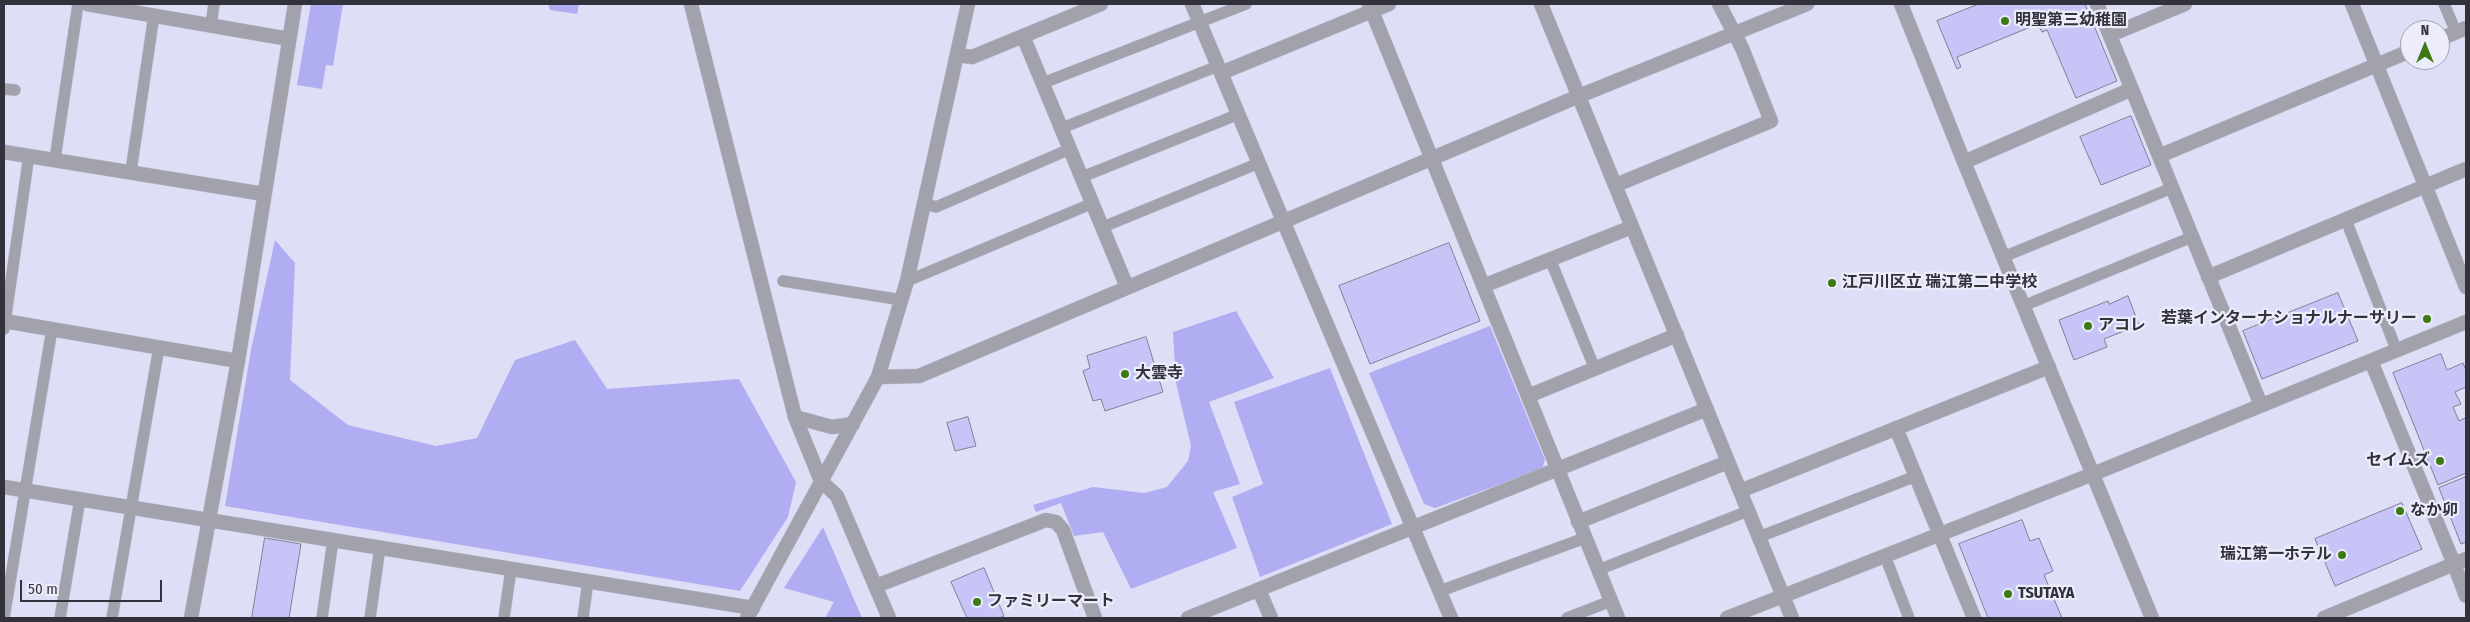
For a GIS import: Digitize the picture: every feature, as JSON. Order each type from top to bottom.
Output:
[{"type":"street","points":[[87,4],[105,5],[289,39]]},
{"type":"street","points":[[191,618],[238,361],[295,4]]},
{"type":"street","points":[[691,4],[795,417],[821,481],[837,496],[889,618]]},
{"type":"street","points":[[4,486],[588,581],[750,613],[878,378],[907,281],[968,4]]},
{"type":"street","points":[[958,55],[972,57],[1101,4]]},
{"type":"street","points":[[1192,4],[1440,591],[1446,617]]},
{"type":"street","points":[[1220,69],[1370,7],[1389,4]]},
{"type":"street","points":[[1542,4],[1792,618]]},
{"type":"street","points":[[1616,186],[1770,121],[1742,48],[1720,4]]},
{"type":"street","points":[[878,378],[919,376],[1579,96],[1807,4]]},
{"type":"street","points":[[1901,4],[2152,618]]},
{"type":"street","points":[[2097,4],[2261,405]]},
{"type":"street","points":[[2110,35],[2185,4]]},
{"type":"street","points":[[2352,4],[2466,286]]},
{"type":"street","points":[[1370,7],[1618,618]]},
{"type":"street","points":[[1024,36],[1127,287]]},
{"type":"street","points":[[2159,156],[2400,55]]},
{"type":"street","points":[[1964,162],[2132,89]]},
{"type":"street","points":[[4,152],[264,194]]},
{"type":"street","points":[[2208,277],[2466,169]]},
{"type":"street","points":[[1483,286],[1632,227]]},
{"type":"street","points":[[1727,618],[2093,474],[2466,322]]},
{"type":"street","points":[[4,324],[52,329],[238,361]]},
{"type":"street","points":[[1528,396],[1677,335]]},
{"type":"street","points":[[2371,361],[2460,562],[2466,596]]},
{"type":"street","points":[[1740,491],[2049,367]]},
{"type":"street","points":[[1188,618],[1707,410]]},
{"type":"street","points":[[795,417],[832,427],[853,424]]},
{"type":"street","points":[[1896,428],[1974,618]]},
{"type":"street","points":[[1578,522],[1728,462]]},
{"type":"street","points":[[876,586],[1046,520],[1056,522],[1063,530],[1095,618]]},
{"type":"street","points":[[2324,618],[2460,562]]},
{"type":"street","points":[[1260,590],[1271,618]]},
{"type":"lane","points":[[55,159],[78,4]]},
{"type":"lane","points":[[211,25],[214,4]]},
{"type":"lane","points":[[1043,83],[1246,4]]},
{"type":"lane","points":[[2444,4],[2461,30]]},
{"type":"lane","points":[[131,172],[154,15]]},
{"type":"lane","points":[[1062,128],[1220,69]]},
{"type":"lane","points":[[1082,177],[1239,114]]},
{"type":"lane","points":[[924,202],[936,207],[1070,149]]},
{"type":"lane","points":[[4,324],[29,155]]},
{"type":"lane","points":[[1102,227],[1259,163]]},
{"type":"lane","points":[[2003,257],[2172,188]]},
{"type":"lane","points":[[907,281],[1093,203]]},
{"type":"lane","points":[[2346,220],[2396,349]]},
{"type":"lane","points":[[2023,306],[2192,237]]},
{"type":"lane","points":[[1550,259],[1595,369]]},
{"type":"lane","points":[[782,281],[902,300]]},
{"type":"lane","points":[[4,618],[52,329]]},
{"type":"lane","points":[[112,618],[159,347]]},
{"type":"lane","points":[[1759,537],[1916,476]]},
{"type":"lane","points":[[60,618],[80,499]]},
{"type":"lane","points":[[1598,570],[1748,511]]},
{"type":"lane","points":[[1440,591],[1585,538]]},
{"type":"lane","points":[[322,618],[333,540]]},
{"type":"lane","points":[[370,618],[380,547]]},
{"type":"lane","points":[[1885,556],[1909,618]]},
{"type":"lane","points":[[504,618],[511,569]]},
{"type":"lane","points":[[583,618],[588,581]]},
{"type":"lane","points":[[1567,618],[1611,601]]},
{"type":"shaded area","points":[[311,4],[343,4],[333,66],[326,65],[322,89],[297,85]]},
{"type":"shaded area","points":[[548,4],[579,4],[577,14],[550,10]]},
{"type":"shaded area","points":[[275,240],[295,263],[290,380],[348,425],[436,446],[477,438],[515,360],[575,340],[607,389],[739,379],[796,482],[788,517],[740,591],[225,506],[251,350]]},
{"type":"shaded area","points":[[1236,311],[1274,378],[1209,402],[1240,484],[1213,492],[1237,548],[1131,589],[1103,532],[1074,536],[1061,503],[1036,512],[1033,505],[1093,487],[1144,493],[1167,487],[1188,461],[1191,446],[1176,383],[1173,332]]},
{"type":"shaded area","points":[[1490,326],[1545,460],[1542,469],[1435,508],[1424,504],[1369,373]]},
{"type":"shaded area","points":[[1330,368],[1392,524],[1260,577],[1232,497],[1263,484],[1234,402]]},
{"type":"shaded area","points":[[823,527],[862,618],[825,618],[834,602],[784,588]]},
{"type":"building","points":[[1979,4],[2085,4],[2117,81],[2076,98],[2047,30],[2042,32],[2038,24],[1957,57],[1961,67],[1957,69],[1937,21]]},
{"type":"building","points":[[2131,116],[2151,165],[2101,185],[2080,137]]},
{"type":"building","points":[[1449,243],[1480,321],[1370,364],[1339,286]]},
{"type":"building","points":[[2338,293],[2358,341],[2262,379],[2243,331]]},
{"type":"building","points":[[2128,296],[2139,325],[2104,339],[2107,347],[2074,360],[2059,320],[2108,301],[2109,304]]},
{"type":"building","points":[[1146,337],[1163,392],[1105,411],[1101,399],[1093,401],[1083,371],[1090,368],[1087,356]]},
{"type":"building","points":[[2441,354],[2447,370],[2463,363],[2466,370],[2466,387],[2455,392],[2461,404],[2453,407],[2459,421],[2465,418],[2466,420],[2466,473],[2438,485],[2393,373]]},
{"type":"building","points":[[968,417],[976,446],[955,451],[947,423]]},
{"type":"building","points":[[2466,477],[2466,542],[2461,544],[2439,488]]},
{"type":"building","points":[[2402,503],[2422,549],[2335,586],[2315,539]]},
{"type":"building","points":[[2022,520],[2030,541],[2039,538],[2053,571],[2044,575],[2062,618],[1988,618],[1959,544]]},
{"type":"building","points":[[265,538],[301,544],[289,618],[252,618]]},
{"type":"building","points":[[984,568],[1004,616],[999,618],[967,618],[951,582]]},
{"type":"place","name":"明聖第三幼稚園","points":[[2005,21]]},
{"type":"place","name":"江戸川区立 瑞江第二中学校","points":[[1832,283]]},
{"type":"place","name":"若葉インターナショナルナーサリー","points":[[2427,319]]},
{"type":"place","name":"アコレ","points":[[2088,326]]},
{"type":"place","name":"大雲寺","points":[[1125,374]]},
{"type":"place","name":"セイムズ","points":[[2440,461]]},
{"type":"place","name":"なか卯","points":[[2400,511]]},
{"type":"place","name":"瑞江第一ホテル","points":[[2342,555]]},
{"type":"place","name":"TSUTAYA","points":[[2008,594]]},
{"type":"place","name":"ファミリーマート","points":[[977,602]]}]
